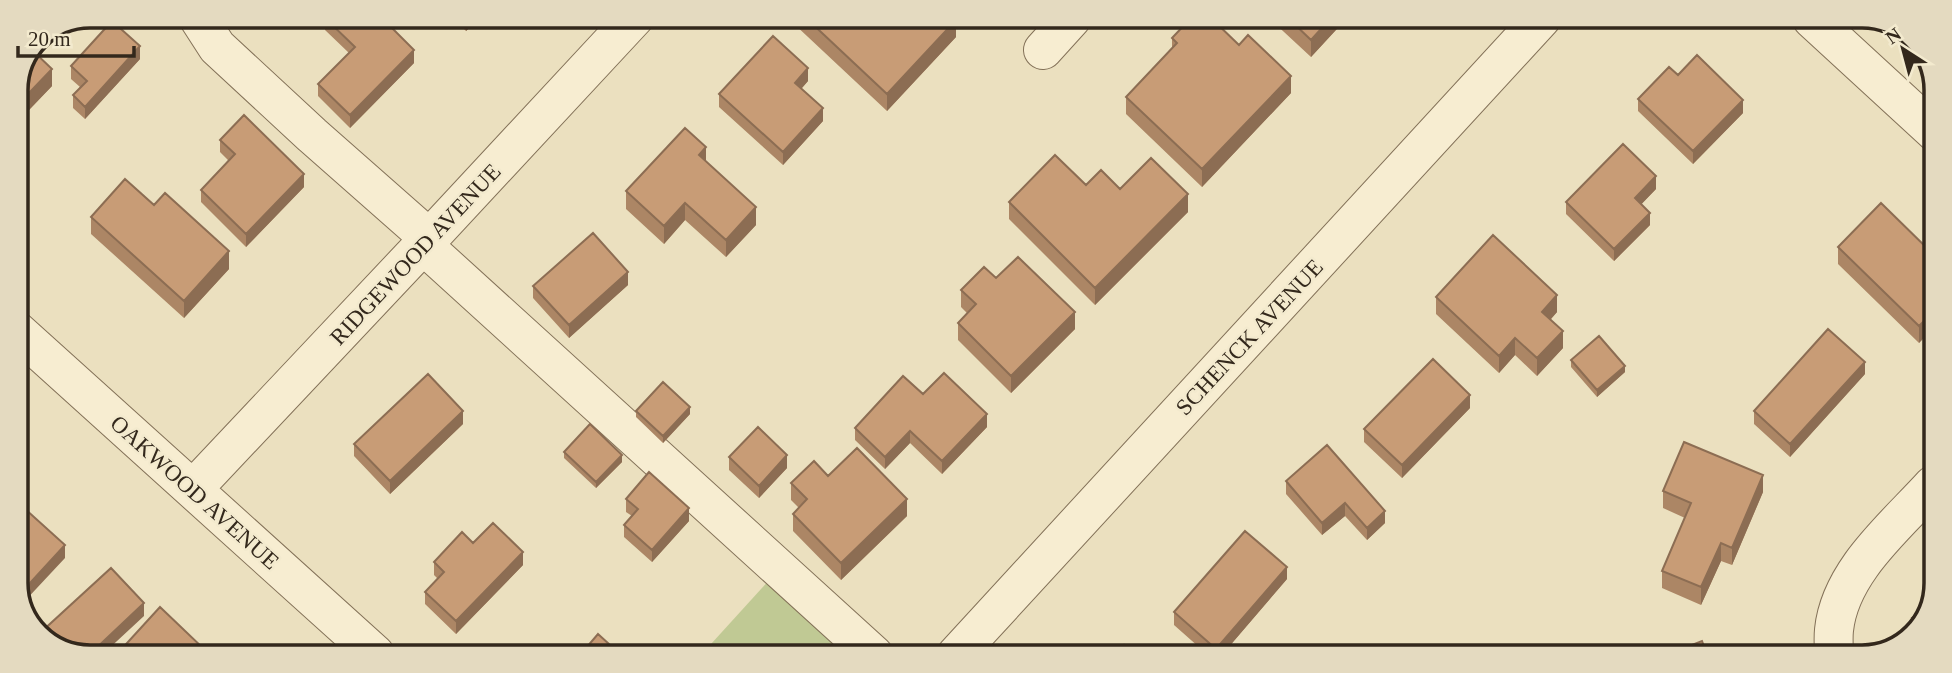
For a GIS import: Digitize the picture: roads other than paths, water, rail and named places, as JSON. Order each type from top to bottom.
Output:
[{"type":"street","points":[[205,28],[217,47],[863,645]]},
{"type":"street","name":"RIDGEWOOD AVENUE","points":[[193,489],[625,28]]},
{"type":"street","points":[[1043,50],[1063,28]]},
{"type":"street","name":"SCHENCK AVENUE","points":[[965,645],[1533,28]]},
{"type":"street","points":[[1822,28],[1924,122]]},
{"type":"street","name":"OAKWOOD AVENUE","points":[[28,341],[365,645]]},
{"type":"street","points":[[1834,645],[1834,628],[1844,596],[1864,560],[1924,495]]}]
